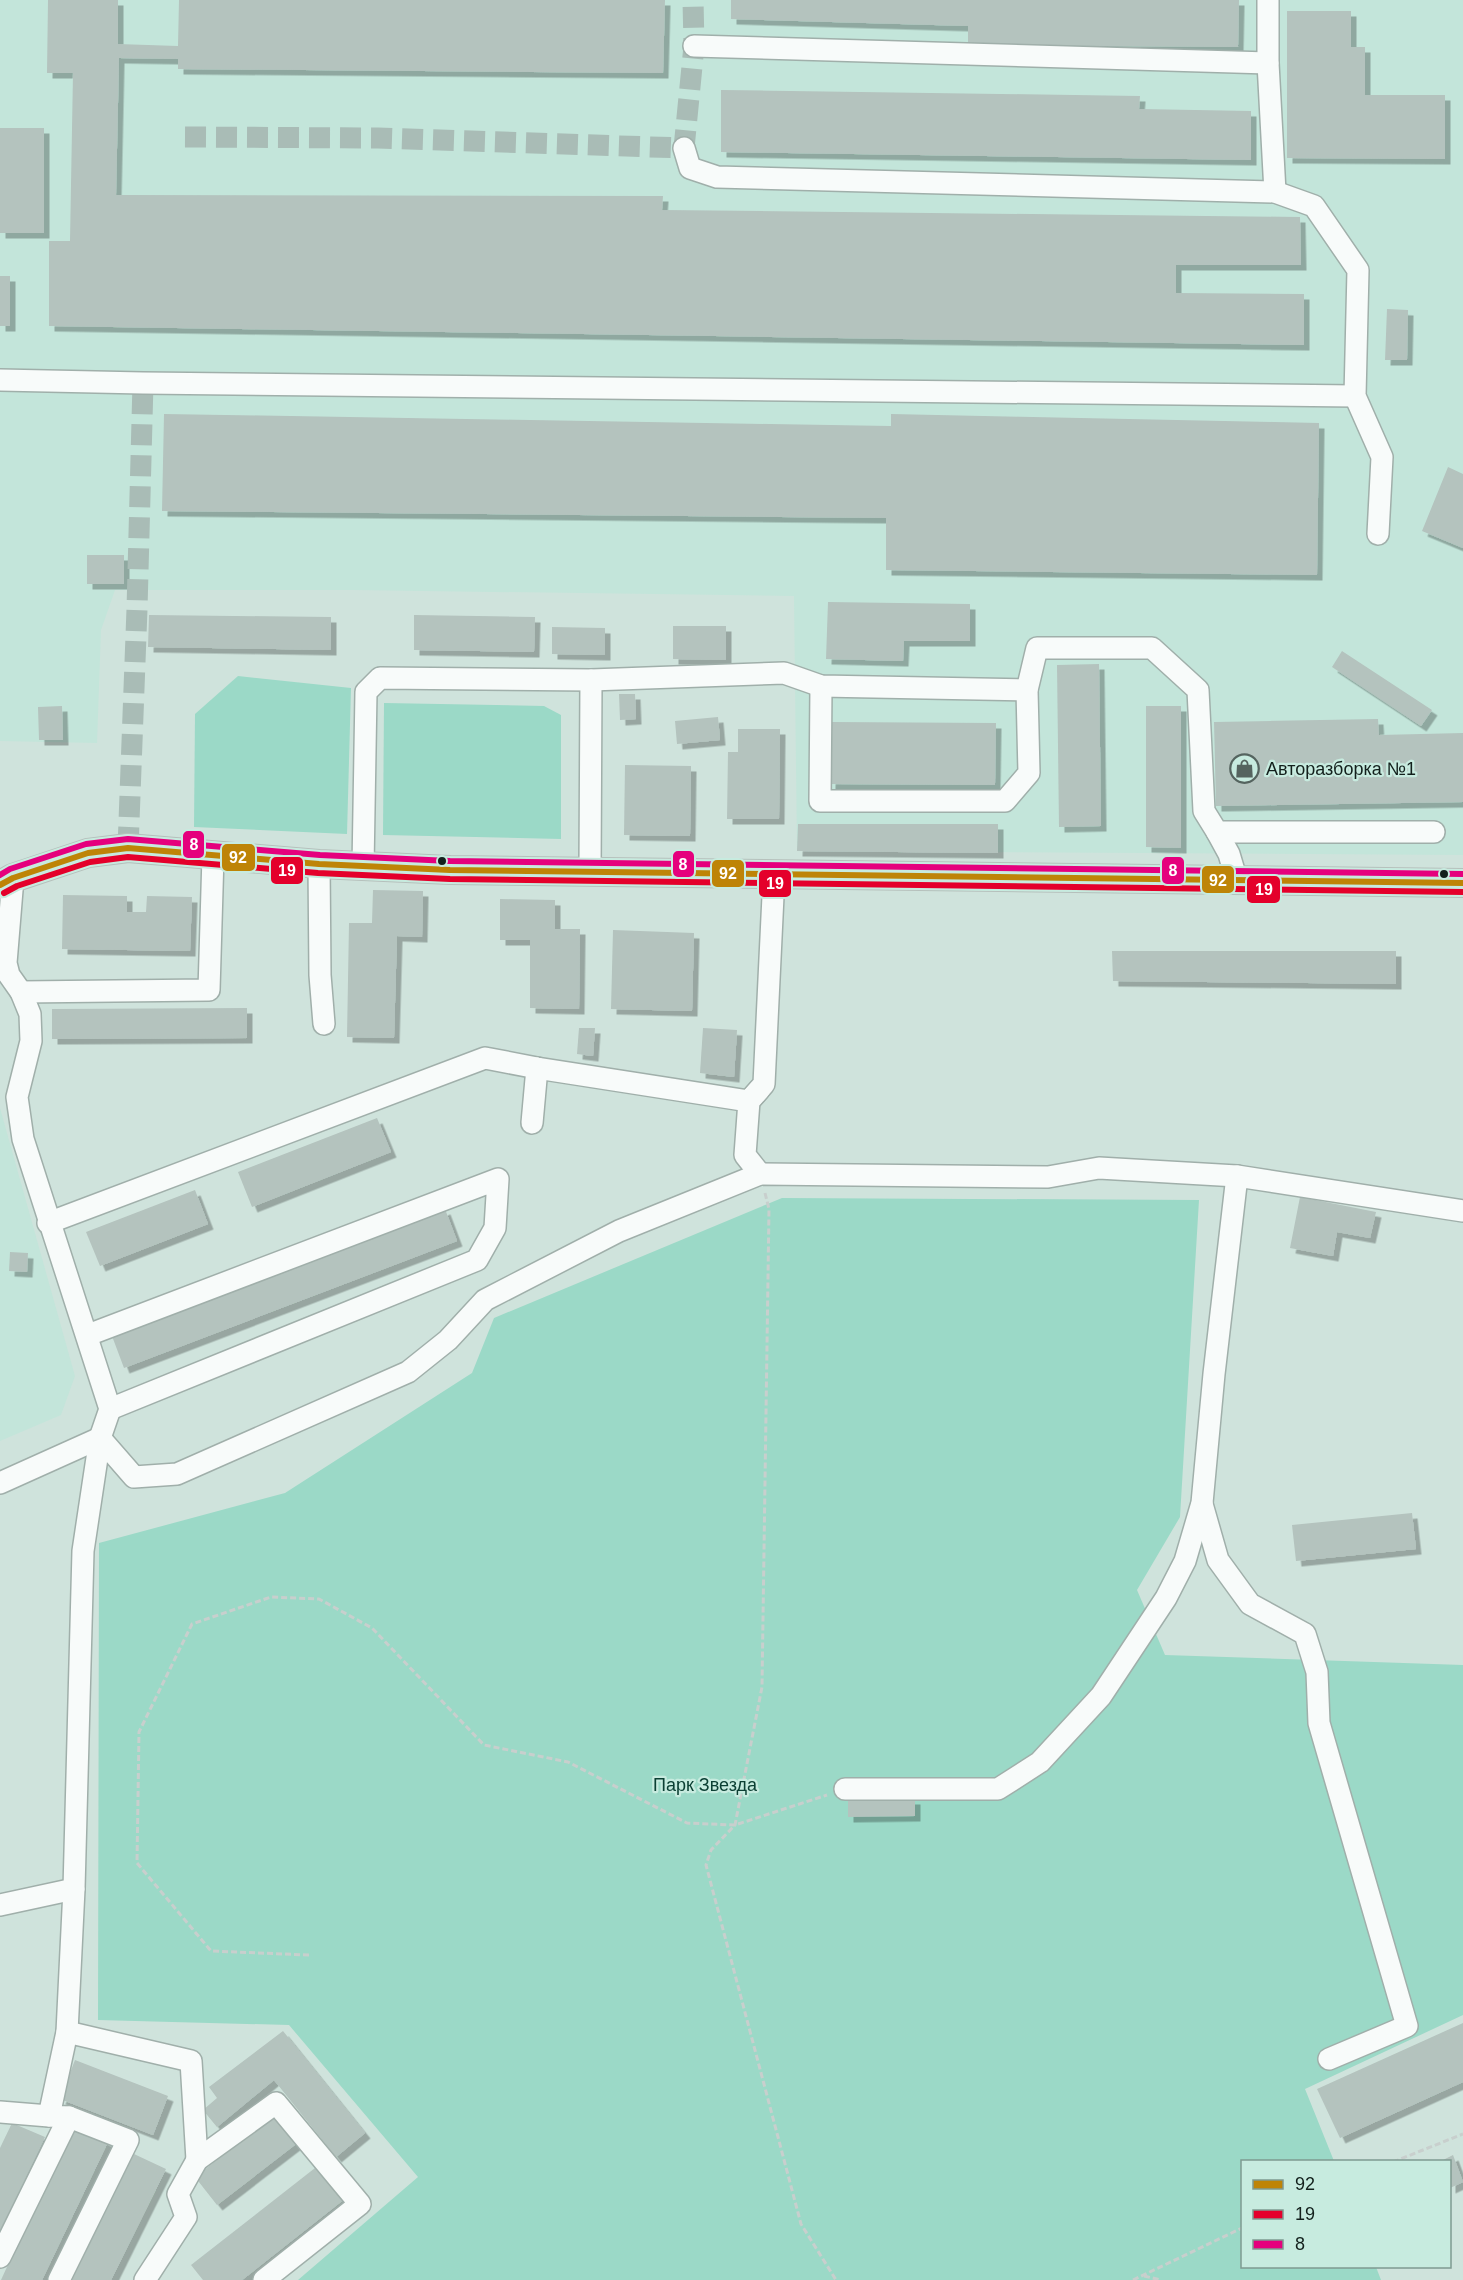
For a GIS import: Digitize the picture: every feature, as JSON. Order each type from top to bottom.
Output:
[{"type":"main road","points":[[7,882],[88,853],[128,848],[363,867],[774,875],[1463,883]]},
{"type":"street","points":[[1268,0],[1268,63],[1275,192]]},
{"type":"street","points":[[694,46],[1268,63]]},
{"type":"street","points":[[684,148],[690,168],[717,177],[1275,192],[1314,206],[1358,270],[1355,396],[1382,457],[1378,534]]},
{"type":"street","points":[[0,380],[1355,396]]},
{"type":"street","points":[[821,687],[820,801],[1005,801],[1029,773],[1027,690],[1037,648],[1152,648],[1198,690],[1204,811],[1229,854],[1237,881]]},
{"type":"street","points":[[363,867],[366,692],[380,678],[591,680],[784,673],[821,687],[1027,690]]},
{"type":"street","points":[[590,872],[591,680]]},
{"type":"street","points":[[1217,832],[1434,832]]},
{"type":"street","points":[[21,992],[209,990],[213,856]]},
{"type":"street","points":[[319,864],[320,975],[324,1024]]},
{"type":"street","points":[[760,1174],[745,1155],[749,1101],[764,1084],[774,875]]},
{"type":"street","points":[[0,2257],[59,2117],[67,2032],[74,1889],[83,1551],[100,1438],[110,1410],[88,1335],[48,1223],[22,1139],[17,1097],[31,1041],[30,1014],[21,992],[9,975],[6,963],[7,882]]},
{"type":"street","points":[[48,1223],[485,1058],[749,1101]]},
{"type":"street","points":[[532,1123],[537,1068]]},
{"type":"street","points":[[100,1438],[134,1478],[177,1474],[408,1372],[448,1340],[485,1300],[619,1231],[760,1174],[1048,1177],[1099,1168],[1237,1176],[1463,1211]]},
{"type":"street","points":[[845,1789],[998,1789],[1040,1762],[1101,1696],[1166,1598],[1185,1561],[1202,1503],[1237,1176]]},
{"type":"street","points":[[88,1335],[498,1179],[495,1228],[477,1260],[110,1410]]},
{"type":"street","points":[[0,1483],[100,1438]]},
{"type":"street","points":[[1202,1503],[1218,1560],[1250,1604],[1305,1634],[1317,1672],[1319,1723],[1407,2026],[1329,2059]]},
{"type":"street","points":[[0,1905],[74,1889]]},
{"type":"street","points":[[67,2032],[191,2061],[197,2160]]},
{"type":"street","points":[[145,2280],[186,2217],[178,2194],[197,2160],[276,2103],[360,2205],[264,2280]]},
{"type":"street","points":[[2,2117],[59,2117],[128,2140],[59,2280]]},
{"type":"path","points":[[760,1174],[769,1209],[762,1687],[735,1825],[711,1850],[706,1865],[801,2224],[836,2280]]},
{"type":"path","points":[[309,1955],[211,1952],[137,1863],[139,1732],[192,1624],[271,1597],[319,1599],[372,1628],[484,1745],[568,1762],[687,1823],[735,1825],[845,1789]]},
{"type":"path","points":[[1398,2160],[1463,2134]]},
{"type":"path","points":[[1133,2280],[1241,2228]]},
{"type":"path","points":[[1142,2276],[1161,2280]]},
{"type":"shaded area","points":[[0,0],[1463,0],[1463,855],[797,851],[794,596],[354,590],[115,590],[101,630],[97,743],[0,741]]},
{"type":"shaded area","points":[[0,1108],[75,1376],[61,1415],[0,1441]]},
{"type":"green space","points":[[238,676],[351,688],[347,834],[194,827],[195,714]]},
{"type":"green space","points":[[384,703],[544,706],[561,715],[561,839],[383,835]]},
{"type":"green space","name":"Парк Звезда","points":[[782,1198],[1199,1200],[1180,1517],[1137,1590],[1165,1655],[1463,1665],[1463,2015],[1305,2089],[1334,2160],[1241,2160],[1241,2268],[1376,2268],[1381,2280],[298,2280],[418,2177],[289,2025],[98,2020],[99,1543],[285,1493],[472,1373],[494,1318]]},
{"type":"building","points":[[48,0],[118,0],[118,44],[178,46],[179,0],[665,0],[663,73],[178,69],[178,59],[119,58],[116,195],[663,196],[662,210],[1300,217],[1301,265],[1176,265],[1176,293],[1304,294],[1304,345],[49,326],[49,241],[70,241],[73,73],[47,73]]},
{"type":"building","points":[[731,0],[1239,0],[1238,47],[968,45],[968,26],[731,19]]},
{"type":"building","points":[[1287,11],[1351,11],[1351,47],[1365,47],[1365,95],[1445,95],[1445,159],[1287,158]]},
{"type":"building","points":[[721,90],[1140,96],[1139,109],[1251,111],[1251,160],[721,152]]},
{"type":"building","points":[[0,128],[44,128],[44,233],[0,233]]},
{"type":"building","points":[[0,276],[10,276],[10,326],[0,326]]},
{"type":"building","points":[[1387,309],[1408,310],[1407,360],[1385,360]]},
{"type":"building","points":[[164,414],[891,426],[891,414],[1319,423],[1317,575],[886,570],[886,518],[162,511]]},
{"type":"building","points":[[1448,467],[1463,474],[1463,548],[1422,531]]},
{"type":"building","points":[[87,555],[124,555],[124,584],[87,584]]},
{"type":"building","points":[[828,602],[970,604],[970,641],[904,641],[903,661],[826,659]]},
{"type":"building","points":[[149,615],[331,617],[331,650],[148,647]]},
{"type":"building","points":[[414,615],[535,617],[534,652],[414,650]]},
{"type":"building","points":[[673,626],[726,626],[726,660],[673,659]]},
{"type":"building","points":[[552,627],[605,628],[605,655],[552,654]]},
{"type":"building","points":[[1342,651],[1432,710],[1421,726],[1332,667]]},
{"type":"building","points":[[1099,664],[1101,826],[1059,827],[1057,665]]},
{"type":"building","points":[[619,694],[635,694],[636,719],[620,720]]},
{"type":"building","points":[[62,706],[63,740],[39,740],[38,707]]},
{"type":"building","points":[[1146,706],[1181,706],[1181,848],[1146,847]]},
{"type":"building","points":[[718,717],[720,740],[677,744],[675,721]]},
{"type":"building","points":[[1378,719],[1379,735],[1463,733],[1463,802],[1216,806],[1214,722]]},
{"type":"building","points":[[831,722],[996,723],[995,785],[830,784]]},
{"type":"building","points":[[738,729],[780,729],[779,819],[727,819],[728,752],[738,752]]},
{"type":"building","points":[[625,765],[691,766],[690,836],[624,835]]},
{"type":"building","points":[[798,824],[998,824],[998,853],[797,851]]},
{"type":"building","points":[[373,890],[423,891],[422,937],[397,936],[394,1038],[347,1037],[349,923],[372,923]]},
{"type":"building","points":[[63,895],[127,896],[127,912],[146,912],[147,896],[192,897],[190,951],[62,949]]},
{"type":"building","points":[[500,899],[555,900],[555,929],[580,929],[579,1009],[530,1008],[530,940],[500,940]]},
{"type":"building","points":[[613,930],[694,933],[692,1011],[611,1009]]},
{"type":"building","points":[[1112,951],[1396,951],[1396,984],[1113,981]]},
{"type":"building","points":[[247,1008],[247,1038],[52,1039],[52,1009]]},
{"type":"building","points":[[579,1028],[595,1028],[593,1056],[577,1054]]},
{"type":"building","points":[[703,1028],[737,1030],[734,1077],[700,1073]]},
{"type":"building","points":[[377,1118],[391,1152],[252,1207],[238,1172]]},
{"type":"building","points":[[195,1190],[208,1224],[100,1266],[86,1232]]},
{"type":"building","points":[[1300,1197],[1376,1212],[1370,1238],[1337,1232],[1333,1256],[1290,1248]]},
{"type":"building","points":[[445,1209],[457,1241],[124,1368],[112,1336]]},
{"type":"building","points":[[10,1252],[28,1253],[27,1272],[9,1271]]},
{"type":"building","points":[[1412,1513],[1416,1549],[1296,1561],[1292,1525]]},
{"type":"building","points":[[848,1799],[915,1799],[915,1816],[848,1817]]},
{"type":"building","points":[[1463,2023],[1463,2082],[1340,2138],[1317,2089]]},
{"type":"building","points":[[283,2031],[365,2133],[336,2157],[274,2080],[217,2127],[203,2110],[217,2098],[209,2087]]},
{"type":"building","points":[[75,2060],[168,2096],[153,2135],[60,2099]]},
{"type":"building","points":[[274,2116],[296,2144],[217,2205],[195,2177]]},
{"type":"building","points":[[12,2123],[45,2137],[0,2231],[0,2148]]},
{"type":"building","points":[[72,2125],[108,2142],[42,2280],[1,2280]]},
{"type":"building","points":[[134,2154],[166,2169],[111,2280],[72,2280]]},
{"type":"building","points":[[1453,2155],[1463,2182],[1451,2188],[1451,2160],[1443,2160]]},
{"type":"building","points":[[315,2168],[342,2201],[242,2280],[203,2280],[191,2265]]},
{"type":"tunnel","points":[[185,137],[378,138],[684,148],[694,46],[693,0]]},
{"type":"tunnel","points":[[128,848],[143,383]]},
{"type":"transit line","name":"8","points":[[0,875],[10,869],[86,844],[128,839],[320,855],[450,861],[1463,874]]},
{"type":"transit line","name":"92","points":[[0,885],[13,878],[88,853],[128,848],[319,864],[450,870],[1463,883]]},
{"type":"transit line","name":"19","points":[[4,893],[17,886],[90,862],[128,857],[318,873],[450,879],[1463,892]]},
{"type":"place","name":"Авторазборка №1","points":[[1245,769]]}]
